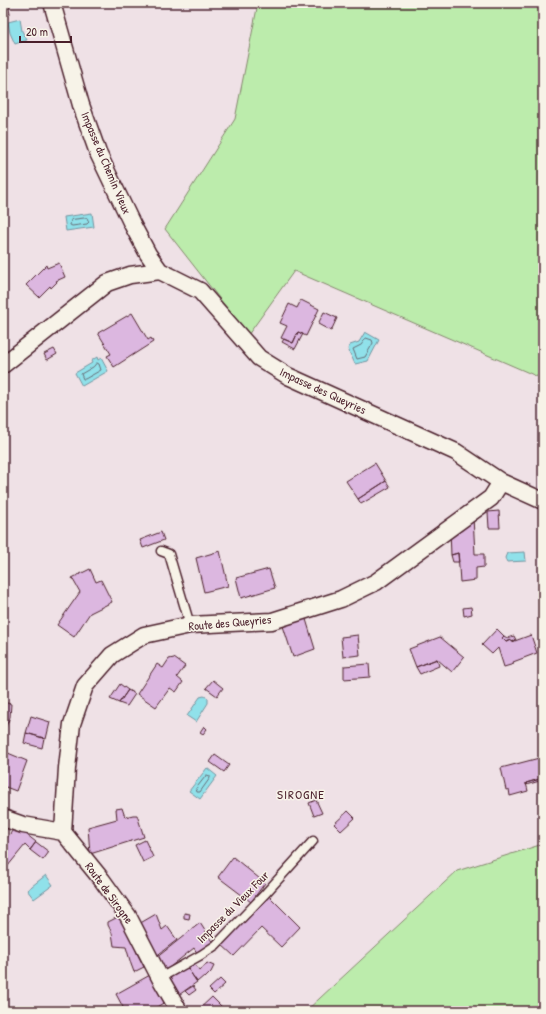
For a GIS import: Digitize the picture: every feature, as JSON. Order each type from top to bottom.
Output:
[{"type":"street","name":"Impasse du Chemin Vieux","points":[[52,3],[81,105],[98,152],[132,224],[148,254],[160,271]]},
{"type":"street","points":[[3,365],[107,283],[130,275],[160,271]]},
{"type":"street","name":"Impasse des Queyries","points":[[160,271],[200,291],[259,358],[288,376],[456,452],[501,482],[543,501]]},
{"type":"street","name":"Route des Queyries","points":[[63,832],[67,768],[72,724],[85,686],[112,655],[144,635],[190,625],[272,621],[340,600],[376,582],[491,498],[501,482]]},
{"type":"street","points":[[3,818],[23,824],[63,832]]},
{"type":"street","name":"Route de Sirogne","points":[[63,832],[102,880],[128,916],[179,1011]]},
{"type":"lane","points":[[161,551],[169,554],[190,625]]},
{"type":"lane","name":"Impasse du Vieux Four","points":[[160,978],[216,945],[313,841]]},
{"type":"green space","points":[[258,3],[543,3],[543,379],[294,271],[248,335],[165,229],[235,119]]},
{"type":"green space","points":[[543,844],[543,1011],[306,1011],[457,871]]},
{"type":"water","points":[[20,19],[22,31],[27,40],[15,44],[10,33],[8,22]]},
{"type":"water","points":[[92,213],[94,227],[66,231],[64,217]]},
{"type":"water","points":[[365,332],[379,340],[368,361],[355,364],[348,349],[350,345],[359,342]]},
{"type":"water","points":[[97,357],[98,360],[101,358],[108,371],[82,386],[75,373],[92,363],[91,361]]},
{"type":"water","points":[[525,552],[526,561],[507,562],[505,558],[507,553]]},
{"type":"water","points":[[204,696],[208,698],[208,703],[196,722],[187,716],[200,697]]},
{"type":"water","points":[[207,768],[217,776],[200,799],[189,791]]},
{"type":"water","points":[[46,875],[53,885],[34,899],[27,890]]},
{"type":"building","points":[[3,3],[6,14],[3,15]]},
{"type":"building","points":[[4,3],[8,3],[10,14],[6,14]]},
{"type":"building","points":[[59,263],[65,277],[56,281],[57,282],[51,288],[50,286],[39,297],[26,285],[46,265],[47,268]]},
{"type":"building","points":[[301,300],[319,309],[306,336],[298,332],[293,343],[281,338],[287,326],[280,323],[289,304],[297,308]]},
{"type":"building","points":[[324,312],[337,318],[331,331],[318,324]]},
{"type":"building","points":[[132,313],[148,340],[151,338],[153,342],[114,367],[107,356],[111,354],[98,333]]},
{"type":"building","points":[[298,332],[303,334],[295,349],[282,342],[284,339],[293,343]]},
{"type":"building","points":[[54,349],[57,354],[47,360],[44,354]]},
{"type":"building","points":[[375,463],[386,481],[358,499],[346,481]]},
{"type":"building","points":[[386,481],[390,487],[361,504],[358,499]]},
{"type":"building","points":[[499,511],[500,528],[489,528],[488,512]]},
{"type":"building","points":[[473,517],[475,554],[484,554],[484,567],[476,568],[476,580],[460,582],[458,553],[451,555],[450,531]]},
{"type":"building","points":[[161,532],[164,540],[143,548],[140,540]]},
{"type":"building","points":[[220,551],[228,586],[204,592],[196,558]]},
{"type":"building","points":[[458,553],[459,562],[453,562],[451,555]]},
{"type":"building","points":[[90,569],[96,582],[101,580],[112,602],[90,613],[74,637],[57,625],[80,592],[72,578]]},
{"type":"building","points":[[269,569],[275,588],[241,598],[236,578]]},
{"type":"building","points":[[471,607],[472,614],[464,616],[463,608]]},
{"type":"building","points":[[305,616],[315,649],[293,657],[282,623]]},
{"type":"building","points":[[497,629],[504,636],[502,638],[506,642],[512,640],[512,642],[531,635],[537,653],[504,667],[498,648],[492,654],[482,645]]},
{"type":"building","points":[[358,635],[360,655],[343,657],[341,637]]},
{"type":"building","points":[[504,636],[507,638],[514,636],[516,640],[506,642],[502,638]]},
{"type":"building","points":[[440,637],[464,657],[452,672],[437,659],[416,667],[409,649]]},
{"type":"building","points":[[174,658],[185,666],[177,677],[183,682],[176,692],[170,688],[156,707],[137,694],[157,664],[163,668],[169,659]]},
{"type":"building","points":[[437,659],[439,666],[420,674],[416,667]]},
{"type":"building","points":[[369,664],[370,677],[344,679],[344,666]]},
{"type":"building","points":[[213,680],[223,688],[217,696],[206,688]]},
{"type":"building","points":[[120,684],[128,690],[119,703],[110,699]]},
{"type":"building","points":[[128,690],[135,694],[127,706],[119,703]]},
{"type":"building","points":[[3,702],[11,704],[10,717],[4,731],[3,731]]},
{"type":"building","points":[[31,716],[50,722],[46,739],[26,733]]},
{"type":"building","points":[[204,726],[207,729],[203,734],[200,732]]},
{"type":"building","points":[[26,733],[44,738],[42,748],[24,743]]},
{"type":"building","points":[[8,753],[27,761],[16,791],[3,786],[3,766]]},
{"type":"building","points":[[215,755],[229,765],[224,772],[210,762]]},
{"type":"building","points":[[543,757],[543,778],[526,783],[528,791],[510,796],[509,789],[506,790],[501,768]]},
{"type":"building","points":[[543,778],[543,780],[526,785],[526,783]]},
{"type":"building","points":[[316,800],[322,813],[314,816],[309,803]]},
{"type":"building","points":[[122,808],[125,817],[137,815],[144,837],[90,854],[88,827],[117,819],[116,809]]},
{"type":"building","points":[[348,811],[355,818],[341,831],[334,824]]},
{"type":"building","points":[[16,826],[36,842],[30,850],[25,845],[3,872],[3,843]]},
{"type":"building","points":[[145,840],[153,857],[143,862],[135,845]]},
{"type":"building","points":[[36,842],[49,852],[43,860],[30,850]]},
{"type":"building","points":[[233,857],[265,883],[251,902],[218,877]]},
{"type":"building","points":[[269,896],[300,927],[281,947],[261,928],[234,956],[221,944]]},
{"type":"building","points":[[184,913],[190,914],[189,919],[184,918]]},
{"type":"building","points":[[156,914],[162,930],[167,926],[177,940],[155,957],[137,925]]},
{"type":"building","points":[[120,916],[129,931],[144,967],[134,972],[126,947],[114,946],[112,933],[108,925],[108,922]]},
{"type":"building","points":[[200,923],[213,943],[197,953],[194,948],[165,971],[156,958]]},
{"type":"building","points":[[192,962],[200,971],[207,963],[214,966],[205,978],[204,976],[197,982],[186,966]]},
{"type":"building","points":[[186,966],[197,982],[176,997],[165,979]]},
{"type":"building","points":[[150,975],[165,1002],[150,1011],[125,1011],[116,994]]},
{"type":"building","points":[[220,979],[225,984],[214,994],[209,989]]},
{"type":"building","points":[[193,986],[196,990],[189,995],[185,991]]},
{"type":"building","points":[[212,997],[226,1011],[197,1011]]},
{"type":"district","name":"SIROGNE","points":[[301,794]]}]
